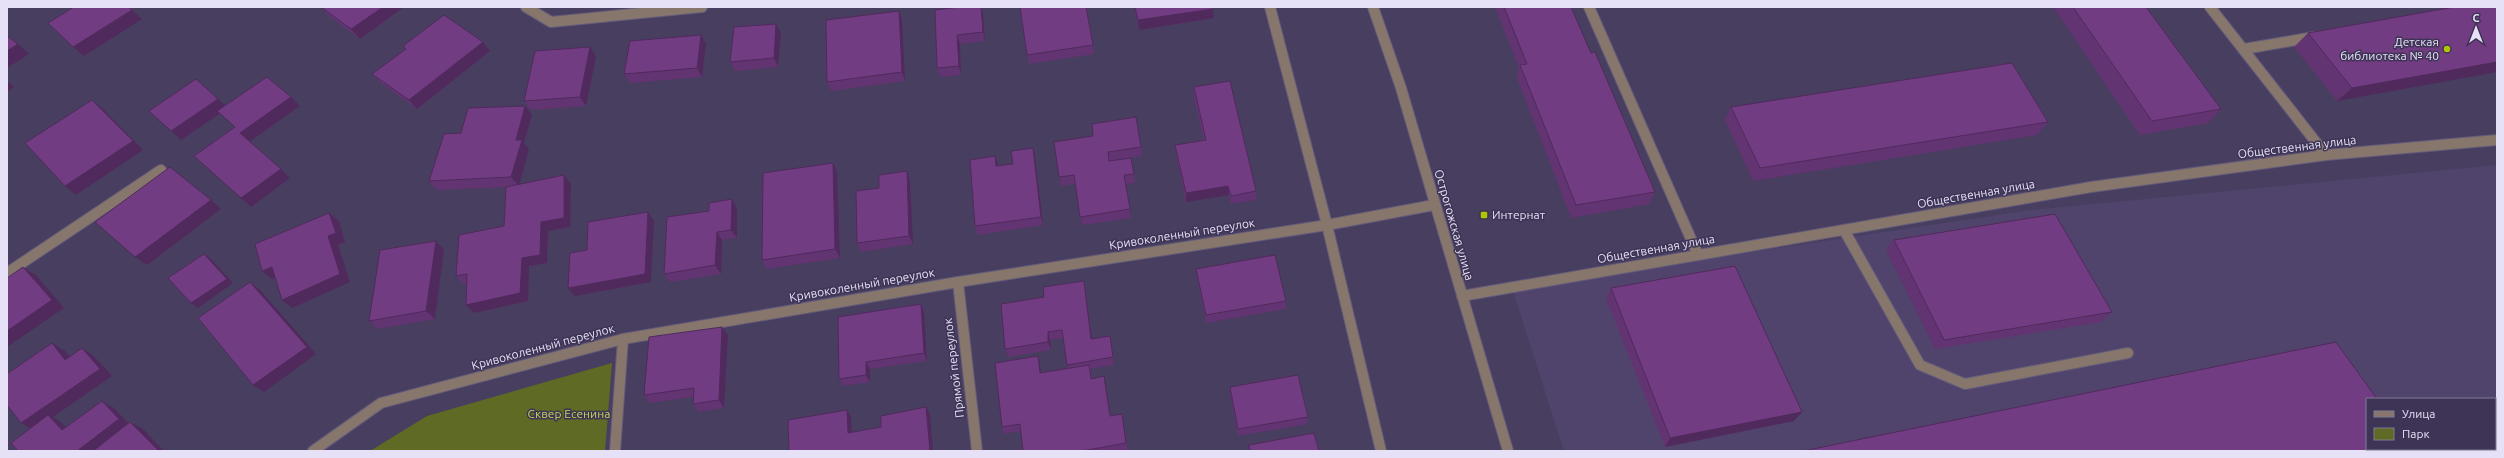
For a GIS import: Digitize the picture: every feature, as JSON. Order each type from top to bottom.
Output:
[{"type":"street","points":[[526,7],[551,22],[702,7]]},
{"type":"street","points":[[1270,7],[1327,225],[1381,451]]},
{"type":"street","name":"Острогожская улица","points":[[1374,7],[1401,88],[1434,205],[1508,451]]},
{"type":"street","points":[[1589,7],[1698,255]]},
{"type":"street","points":[[2210,7],[2326,155]]},
{"type":"street","points":[[2244,49],[2320,36]]},
{"type":"street","name":"Общественная улица","points":[[1462,296],[2091,187],[2326,155],[2497,140]]},
{"type":"street","points":[[7,273],[161,170]]},
{"type":"street","name":"Кривоколенный переулок","points":[[313,451],[381,403],[623,339],[958,282],[1327,225],[1434,205]]},
{"type":"street","points":[[1844,230],[1920,366],[1965,384],[2128,353]]},
{"type":"street","name":"Прямой переулок","points":[[958,282],[977,451]]},
{"type":"street","points":[[615,451],[623,339]]},
{"type":"shaded area","points":[[2497,165],[2497,451],[1564,451],[1512,288],[2031,210]]},
{"type":"green space","name":"Сквер Есенина","points":[[612,363],[605,451],[370,451],[427,416]]},
{"type":"building","points":[[74,7],[129,7],[132,10],[73,47],[48,23]]},
{"type":"building","points":[[321,7],[383,7],[351,29]]},
{"type":"building","points":[[960,7],[981,7],[983,32],[957,35],[959,66],[937,68],[935,10]]},
{"type":"building","points":[[1020,7],[1086,7],[1093,45],[1027,55]]},
{"type":"building","points":[[1135,7],[1213,7],[1213,9],[1138,20]]},
{"type":"building","points":[[1504,7],[1571,7],[1591,53],[1595,52],[1655,192],[1576,205],[1520,65],[1527,64]]},
{"type":"building","points":[[2073,7],[2146,7],[2221,109],[2152,121]]},
{"type":"building","points":[[2454,7],[2497,7],[2497,62],[2352,88],[2308,33]]},
{"type":"building","points":[[899,11],[902,72],[827,82],[826,20]]},
{"type":"building","points":[[444,15],[483,42],[409,100],[372,74],[406,49],[403,46]]},
{"type":"building","points":[[776,24],[774,58],[730,62],[734,27]]},
{"type":"building","points":[[701,35],[697,68],[624,74],[630,41]]},
{"type":"building","points":[[7,36],[18,44],[7,51]]},
{"type":"building","points":[[590,47],[580,97],[524,101],[535,51]]},
{"type":"building","points":[[2012,63],[2048,122],[1760,168],[1731,107]]},
{"type":"building","points":[[267,77],[291,97],[240,133],[281,169],[241,198],[194,156],[235,127],[217,111]]},
{"type":"building","points":[[196,79],[218,99],[171,131],[149,111]]},
{"type":"building","points":[[1230,81],[1256,191],[1231,196],[1228,186],[1186,193],[1175,145],[1206,140],[1194,87]]},
{"type":"building","points":[[92,100],[133,141],[65,186],[25,143]]},
{"type":"building","points":[[525,106],[516,140],[522,140],[511,177],[429,181],[444,134],[461,133],[468,108]]},
{"type":"building","points":[[1136,117],[1141,147],[1108,152],[1109,161],[1131,158],[1134,174],[1124,175],[1130,209],[1080,217],[1074,175],[1059,177],[1054,142],[1093,136],[1092,124]]},
{"type":"building","points":[[1033,148],[1041,217],[975,226],[970,160],[995,156],[996,166],[1013,164],[1011,151]]},
{"type":"building","points":[[833,163],[835,249],[762,260],[763,173]]},
{"type":"building","points":[[170,167],[211,200],[135,257],[95,222]]},
{"type":"building","points":[[907,171],[909,236],[857,243],[856,191],[879,188],[879,175]]},
{"type":"building","points":[[564,175],[564,218],[541,222],[540,255],[522,258],[520,293],[466,305],[467,274],[456,276],[459,235],[504,226],[506,187]]},
{"type":"building","points":[[732,199],[731,230],[717,232],[715,265],[664,274],[667,217],[709,211],[709,203]]},
{"type":"building","points":[[648,212],[645,274],[568,288],[570,253],[587,250],[588,222]]},
{"type":"building","points":[[329,213],[336,233],[328,236],[340,274],[282,300],[272,267],[262,271],[255,244]]},
{"type":"building","points":[[2055,214],[2112,312],[1944,340],[1894,240]]},
{"type":"building","points":[[436,241],[426,311],[369,321],[380,250]]},
{"type":"building","points":[[204,254],[227,279],[191,303],[168,278]]},
{"type":"building","points":[[1275,255],[1286,301],[1206,315],[1196,269]]},
{"type":"building","points":[[1735,266],[1802,412],[1670,438],[1611,288]]},
{"type":"building","points":[[23,267],[52,300],[7,331],[7,278]]},
{"type":"building","points":[[1084,281],[1091,339],[1110,336],[1113,357],[1067,365],[1062,330],[1048,332],[1048,342],[1005,349],[1001,304],[1044,297],[1043,287]]},
{"type":"building","points":[[250,282],[307,347],[253,385],[198,318]]},
{"type":"building","points":[[921,304],[924,353],[866,362],[866,375],[839,379],[838,317]]},
{"type":"building","points":[[722,327],[719,400],[693,404],[694,388],[644,395],[649,337]]},
{"type":"building","points":[[2336,342],[2376,398],[2366,398],[2366,450],[2414,451],[1803,451]]},
{"type":"building","points":[[52,343],[65,360],[82,348],[100,369],[21,423],[7,405],[7,374]]},
{"type":"building","points":[[1038,356],[1040,373],[1089,365],[1091,379],[1104,376],[1110,416],[1122,414],[1126,443],[1082,451],[1023,451],[1020,424],[1002,427],[995,363]]},
{"type":"building","points":[[1298,375],[1308,417],[1238,429],[1230,387]]},
{"type":"building","points":[[102,401],[119,419],[77,451],[18,451],[11,443],[48,415],[62,430]]},
{"type":"building","points":[[926,407],[930,451],[789,451],[788,420],[847,410],[848,433],[881,427],[881,416]]},
{"type":"building","points":[[130,422],[159,451],[93,451]]},
{"type":"building","points":[[1314,433],[1319,451],[1250,451],[1249,445]]},
{"type":"place","name":"Детская библиотека № 40","points":[[2447,49]]},
{"type":"place","name":"Интернат","points":[[1484,215]]}]
